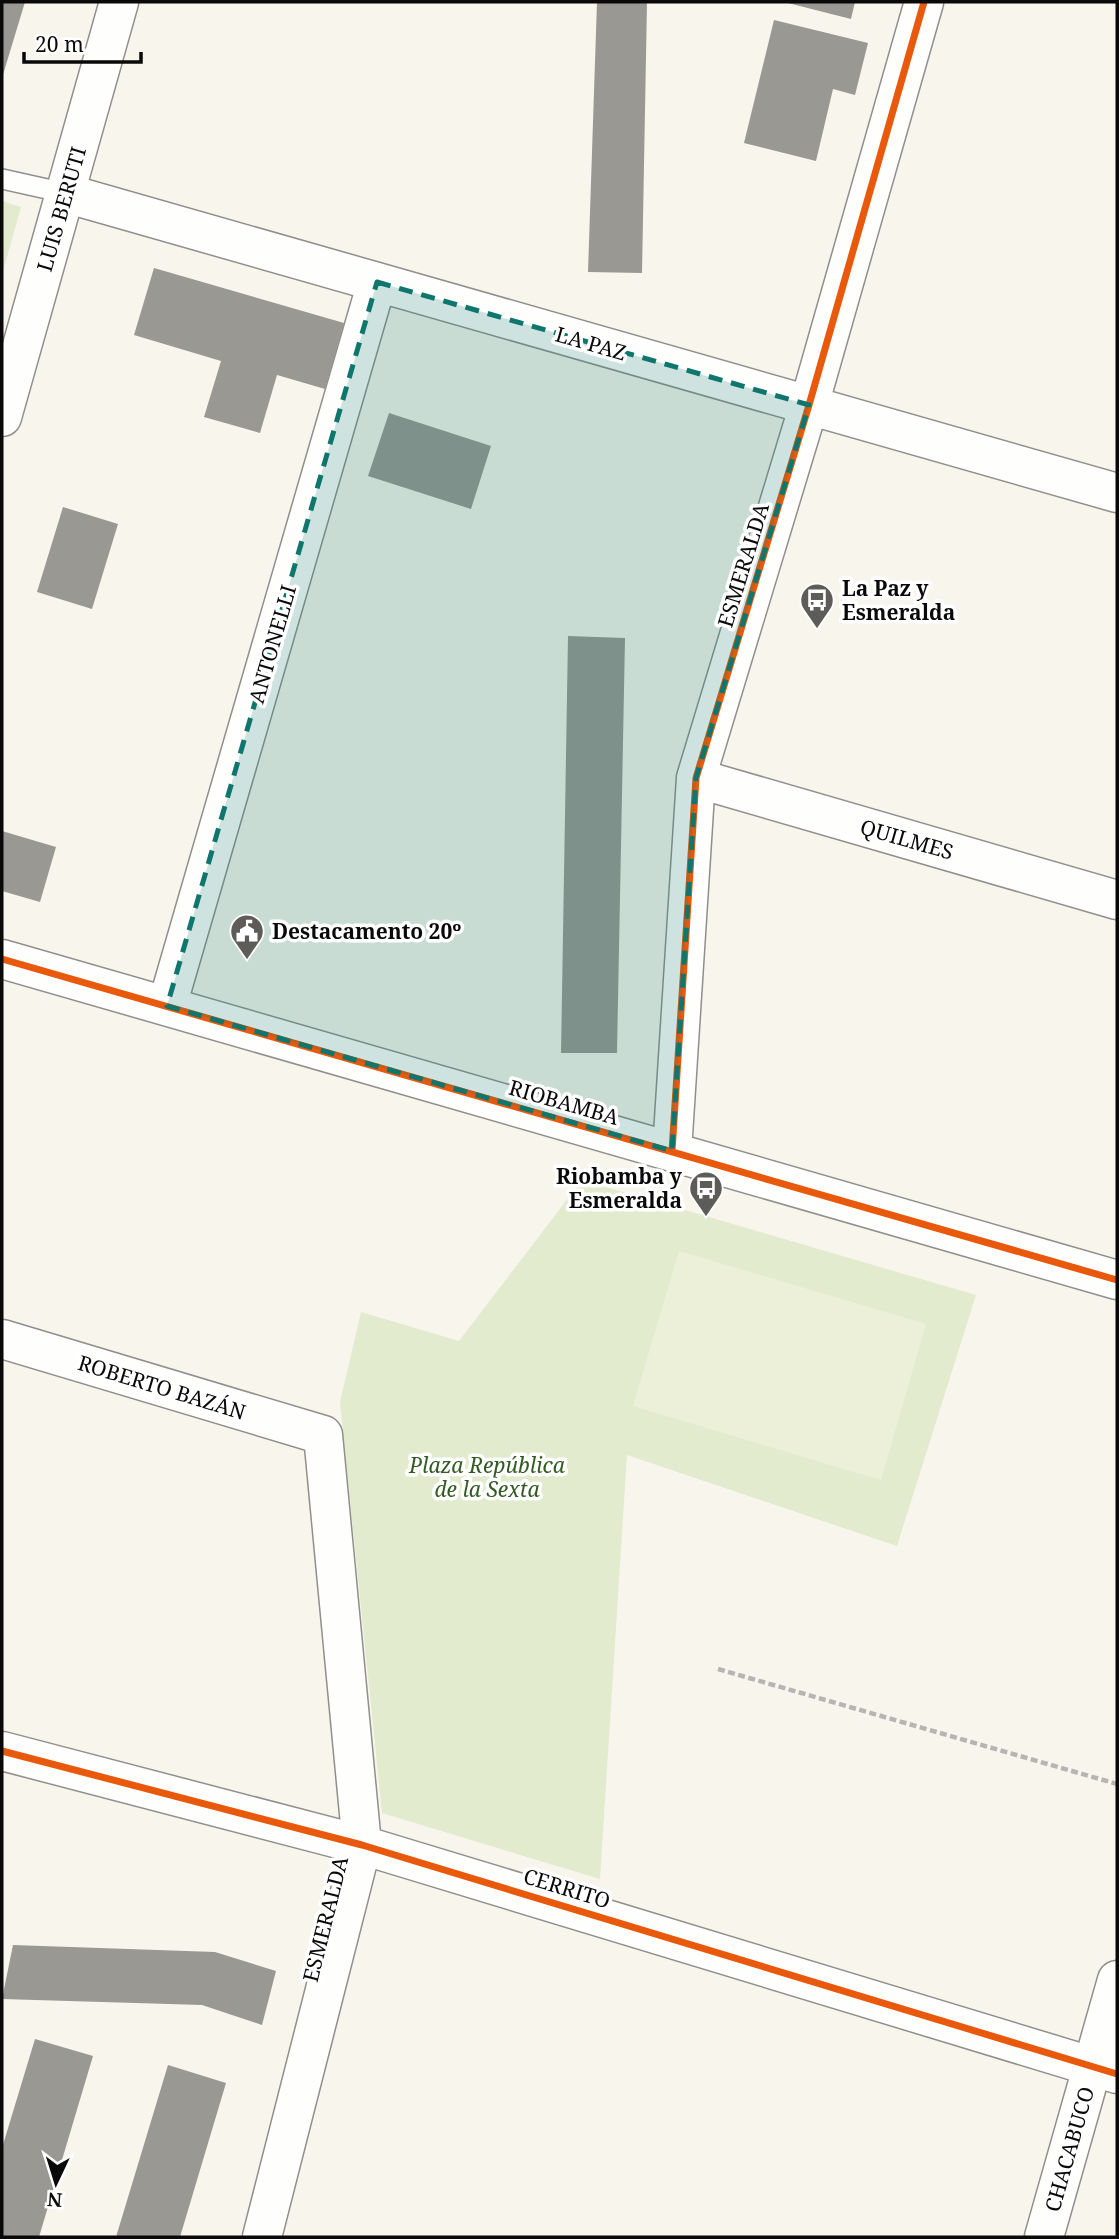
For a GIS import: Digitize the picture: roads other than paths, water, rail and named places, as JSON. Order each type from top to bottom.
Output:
[{"type":"street","name":"LUIS BERUTI","points":[[2,417],[119,2]]},
{"type":"street","name":"ESMERALDA","points":[[673,1151],[696,778],[810,405],[924,2]]},
{"type":"street","name":"LA PAZ","points":[[65,193],[1117,493]]},
{"type":"street","name":"ANTONELLI","points":[[167,1006],[377,282]]},
{"type":"street","name":"QUILMES","points":[[696,778],[1117,900]]},
{"type":"street","name":"RIOBAMBA","points":[[2,959],[1117,1280]]},
{"type":"street","name":"ROBERTO BAZÁN","points":[[2,1339],[323,1435]]},
{"type":"street","name":"ESMERALDA","points":[[262,2237],[362,1844],[323,1435]]},
{"type":"street","name":"CERRITO","points":[[2,1751],[362,1844],[1105,2070]]},
{"type":"street","name":"CHACABUCO","points":[[1044,2237],[1105,2070],[1117,1980]]},
{"type":"lane","points":[[2,179],[65,193]]},
{"type":"place","name":"La Paz y Esmeralda","points":[[817,630]]},
{"type":"place","name":"Destacamento 20º","points":[[247,961]]},
{"type":"place","name":"Riobamba y Esmeralda","points":[[706,1218]]},
{"type":"park label","name":"Plaza República de la Sexta","points":[[487,1477]]}]
